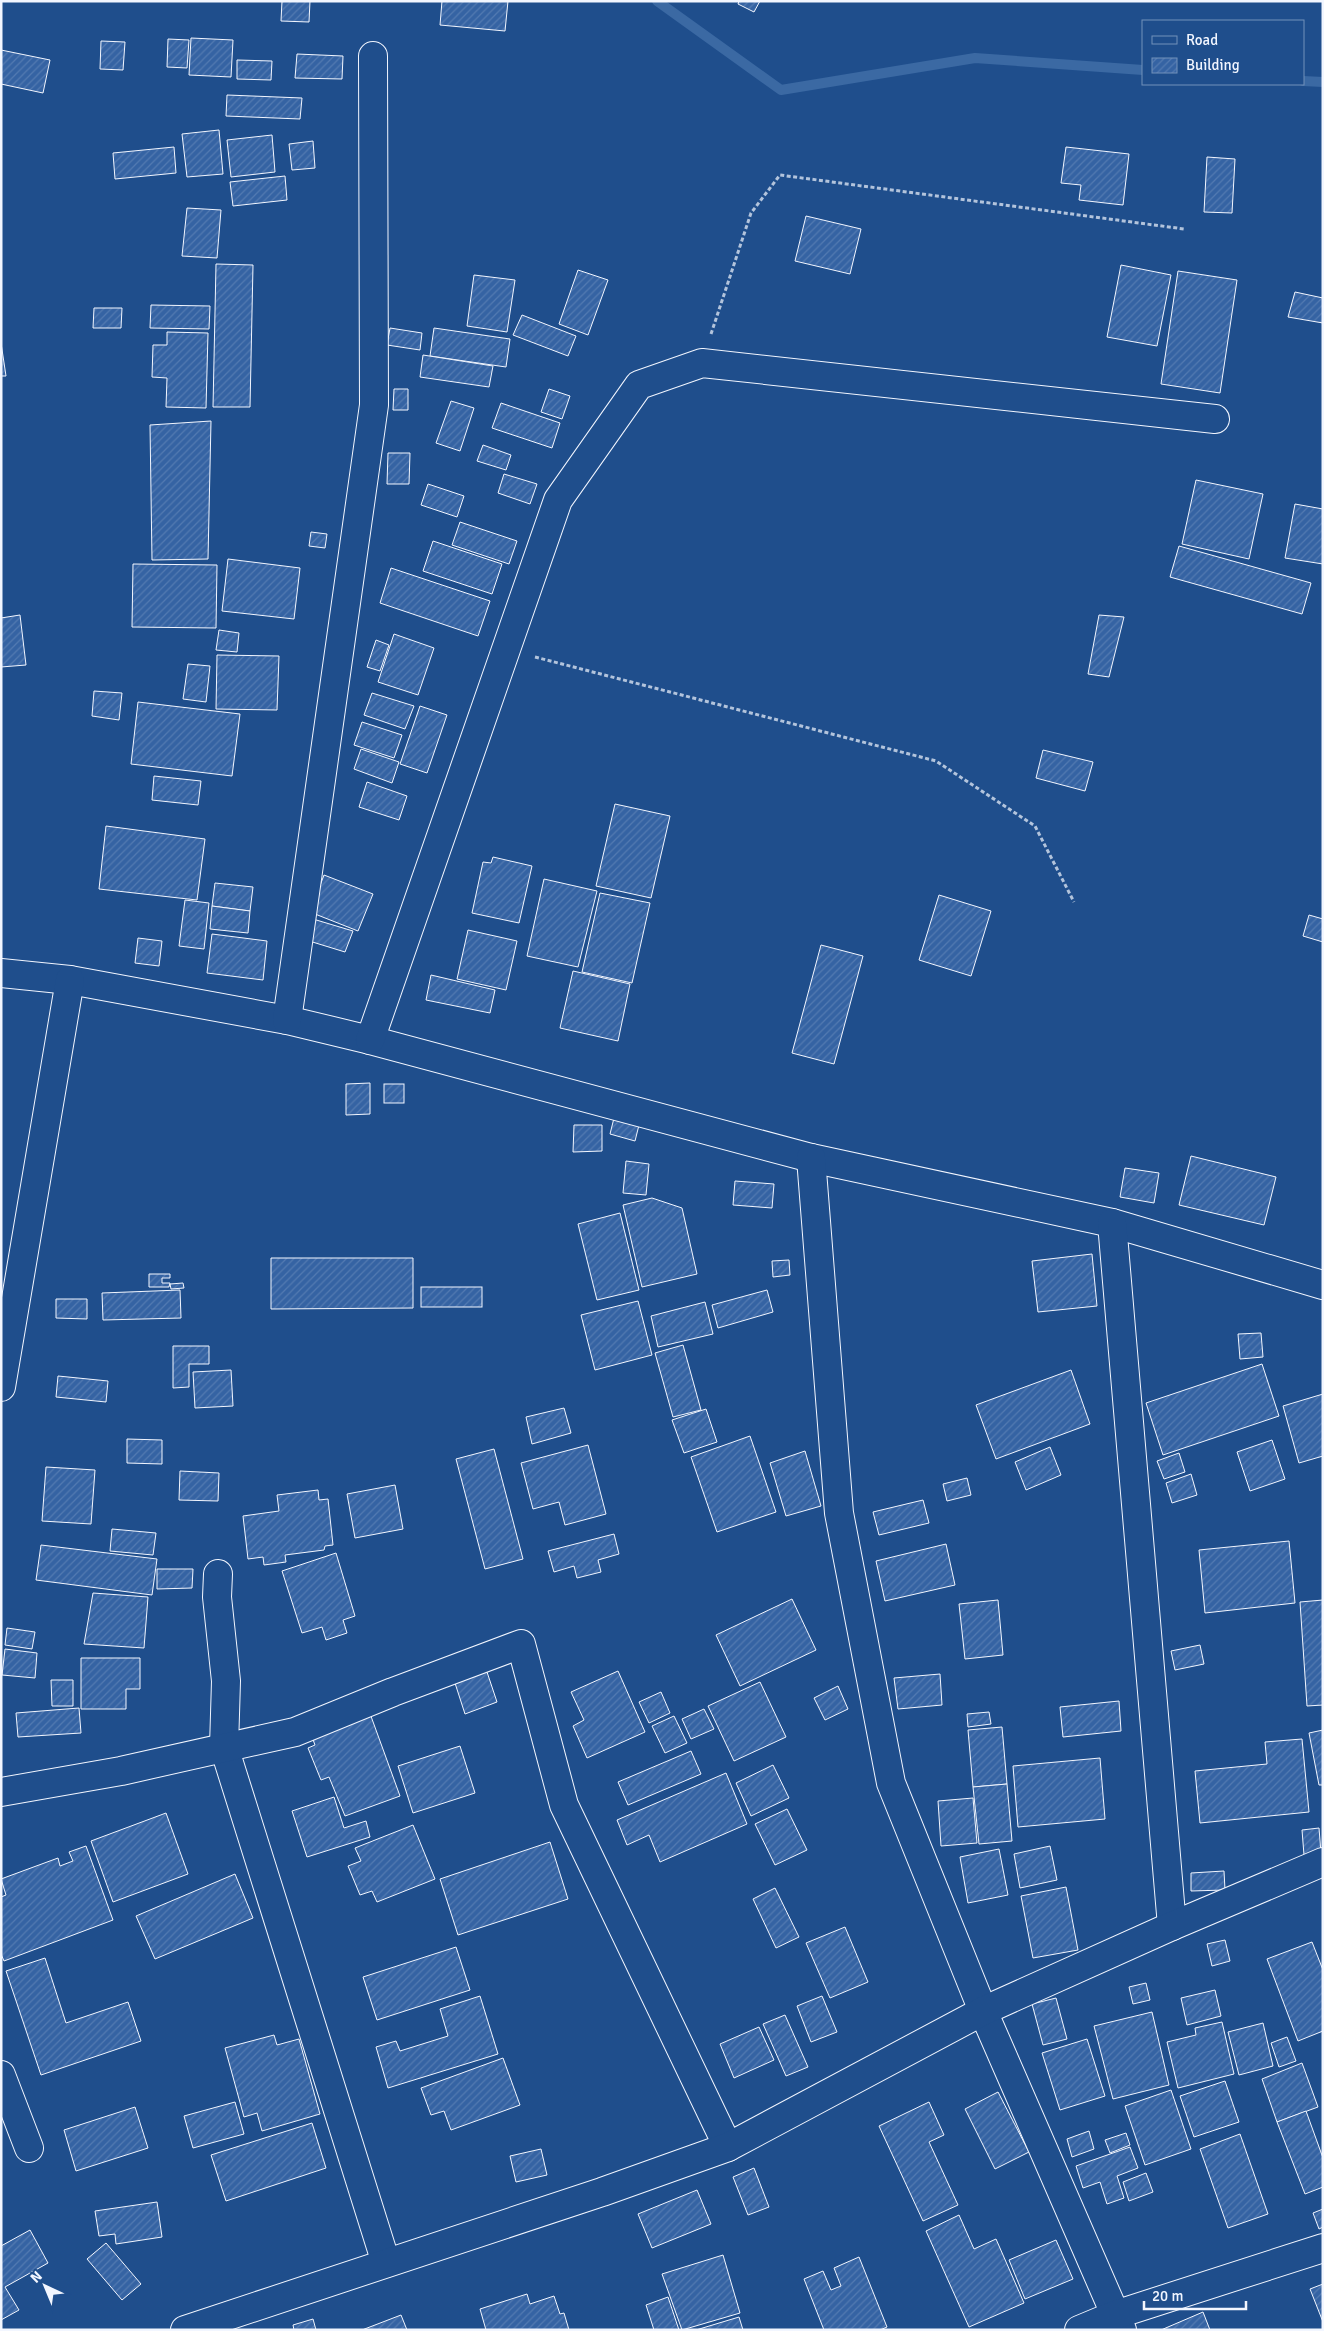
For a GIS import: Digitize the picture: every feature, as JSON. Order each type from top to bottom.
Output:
[{"type":"street","points":[[287,1020],[374,405],[373,56]]},
{"type":"street","points":[[370,1040],[558,500],[639,385],[702,363],[1215,419]]},
{"type":"street","points":[[1,973],[70,980],[287,1020],[370,1040],[811,1158],[1112,1223],[1323,1285]]},
{"type":"street","points":[[1,1387],[70,980]]},
{"type":"street","points":[[811,1158],[839,1513],[891,1783],[983,2011],[1118,2322]]},
{"type":"street","points":[[1112,1223],[1172,1926]]},
{"type":"street","points":[[218,1574],[217,1597],[226,1681],[224,1747],[386,2263]]},
{"type":"street","points":[[1,1792],[120,1771],[295,1732],[521,1644],[564,1805],[728,2147]]},
{"type":"street","points":[[185,2330],[728,2147],[983,2011],[1172,1926],[1323,1862]]},
{"type":"street","points":[[1,2075],[29,2148]]},
{"type":"street","points":[[1079,2330],[1118,2322],[1323,2248]]},
{"type":"path","points":[[702,363],[751,213],[780,175],[1184,229]]},
{"type":"path","points":[[506,649],[936,762],[1035,826],[1074,902]]},
{"type":"building","points":[[282,1],[310,1],[309,22],[281,21]]},
{"type":"building","points":[[442,1],[508,1],[505,31],[440,25]]},
{"type":"building","points":[[739,1],[760,1],[754,12],[738,4]]},
{"type":"building","points":[[191,38],[233,40],[231,77],[189,75]]},
{"type":"building","points":[[168,39],[189,40],[187,68],[167,67]]},
{"type":"building","points":[[101,41],[125,42],[123,70],[100,69]]},
{"type":"building","points":[[1,50],[50,60],[43,93],[1,84]]},
{"type":"building","points":[[297,54],[343,56],[342,79],[295,78]]},
{"type":"building","points":[[237,60],[272,61],[271,80],[237,79]]},
{"type":"building","points":[[227,95],[302,98],[300,119],[226,116]]},
{"type":"building","points":[[219,130],[223,174],[187,177],[182,134]]},
{"type":"building","points":[[272,135],[275,172],[231,177],[227,140]]},
{"type":"building","points":[[313,141],[315,168],[292,170],[289,144]]},
{"type":"building","points":[[174,147],[176,173],[115,179],[113,153]]},
{"type":"building","points":[[1066,147],[1129,154],[1123,205],[1079,200],[1081,185],[1061,183]]},
{"type":"building","points":[[1207,157],[1235,159],[1232,213],[1204,212]]},
{"type":"building","points":[[285,176],[287,200],[233,206],[230,182]]},
{"type":"building","points":[[187,208],[221,210],[217,258],[182,256]]},
{"type":"building","points":[[806,216],[861,229],[850,274],[795,261]]},
{"type":"building","points":[[216,264],[253,265],[250,407],[213,407]]},
{"type":"building","points":[[1121,265],[1171,275],[1157,346],[1107,337]]},
{"type":"building","points":[[578,270],[608,280],[588,335],[559,324]]},
{"type":"building","points":[[1178,271],[1237,280],[1220,393],[1161,384]]},
{"type":"building","points":[[474,275],[515,280],[507,332],[467,326]]},
{"type":"building","points":[[1295,292],[1323,298],[1323,323],[1288,317]]},
{"type":"building","points":[[151,305],[210,306],[209,329],[150,328]]},
{"type":"building","points":[[94,308],[122,308],[121,328],[93,328]]},
{"type":"building","points":[[522,315],[576,336],[568,356],[513,335]]},
{"type":"building","points":[[390,328],[422,333],[420,350],[387,345]]},
{"type":"building","points":[[434,328],[510,339],[506,367],[430,356]]},
{"type":"building","points":[[167,332],[208,333],[206,408],[166,407],[167,378],[152,377],[153,345],[167,345]]},
{"type":"building","points":[[1,343],[6,376],[1,376]]},
{"type":"building","points":[[423,355],[493,366],[489,387],[420,377]]},
{"type":"building","points":[[394,389],[408,389],[408,410],[393,410]]},
{"type":"building","points":[[549,389],[570,396],[562,419],[541,412]]},
{"type":"building","points":[[451,401],[474,408],[460,451],[436,443]]},
{"type":"building","points":[[501,403],[560,423],[552,448],[492,428]]},
{"type":"building","points":[[211,421],[208,559],[152,560],[150,425]]},
{"type":"building","points":[[483,445],[511,455],[506,470],[477,461]]},
{"type":"building","points":[[388,453],[410,453],[409,484],[387,484]]},
{"type":"building","points":[[504,474],[537,484],[530,504],[498,493]]},
{"type":"building","points":[[1196,480],[1263,494],[1249,559],[1182,544]]},
{"type":"building","points":[[428,484],[464,496],[457,517],[421,505]]},
{"type":"building","points":[[1295,504],[1323,509],[1323,564],[1285,558]]},
{"type":"building","points":[[460,522],[517,541],[509,564],[452,545]]},
{"type":"building","points":[[311,532],[327,534],[325,548],[309,546]]},
{"type":"building","points":[[433,541],[502,564],[492,594],[423,571]]},
{"type":"building","points":[[1179,546],[1311,583],[1302,614],[1170,577]]},
{"type":"building","points":[[228,559],[300,568],[294,619],[222,611]]},
{"type":"building","points":[[133,564],[217,565],[216,628],[132,627]]},
{"type":"building","points":[[391,568],[490,601],[478,636],[380,603]]},
{"type":"building","points":[[20,615],[26,665],[1,667],[1,618]]},
{"type":"building","points":[[1099,615],[1124,617],[1109,677],[1088,674]]},
{"type":"building","points":[[219,630],[239,633],[237,652],[216,650]]},
{"type":"building","points":[[394,634],[434,648],[418,695],[378,682]]},
{"type":"building","points":[[376,640],[389,645],[380,671],[367,667]]},
{"type":"building","points":[[217,655],[279,656],[277,710],[216,709]]},
{"type":"building","points":[[188,664],[210,666],[206,702],[183,699]]},
{"type":"building","points":[[94,691],[122,693],[119,720],[92,716]]},
{"type":"building","points":[[372,693],[414,706],[405,729],[364,715]]},
{"type":"building","points":[[138,702],[240,714],[232,776],[131,764]]},
{"type":"building","points":[[420,706],[447,715],[427,773],[400,764]]},
{"type":"building","points":[[362,722],[402,735],[394,758],[354,745]]},
{"type":"building","points":[[361,749],[399,762],[392,783],[354,769]]},
{"type":"building","points":[[1043,750],[1093,762],[1085,791],[1036,778]]},
{"type":"building","points":[[154,776],[201,781],[198,805],[152,800]]},
{"type":"building","points":[[367,782],[407,796],[399,820],[359,807]]},
{"type":"building","points":[[615,804],[670,816],[651,898],[596,886]]},
{"type":"building","points":[[106,826],[205,839],[197,900],[99,889]]},
{"type":"building","points":[[493,857],[532,866],[519,923],[472,913],[483,862],[491,863]]},
{"type":"building","points":[[324,875],[373,894],[358,931],[310,912]]},
{"type":"building","points":[[544,879],[597,891],[578,967],[527,956]]},
{"type":"building","points":[[215,883],[253,887],[250,911],[212,906]]},
{"type":"building","points":[[600,893],[650,903],[632,983],[582,972]]},
{"type":"building","points":[[939,895],[991,911],[971,976],[919,960]]},
{"type":"building","points":[[185,900],[209,903],[204,949],[179,946]]},
{"type":"building","points":[[212,906],[250,911],[248,933],[210,929]]},
{"type":"building","points":[[1309,915],[1323,919],[1323,942],[1303,936]]},
{"type":"building","points":[[313,919],[353,931],[345,952],[306,940]]},
{"type":"building","points":[[468,930],[517,941],[506,990],[457,979]]},
{"type":"building","points":[[212,934],[267,941],[263,980],[207,973]]},
{"type":"building","points":[[138,938],[162,941],[159,966],[135,963]]},
{"type":"building","points":[[821,945],[863,956],[834,1064],[792,1053]]},
{"type":"building","points":[[573,971],[630,984],[618,1041],[560,1028]]},
{"type":"building","points":[[431,975],[495,990],[490,1013],[426,1000]]},
{"type":"building","points":[[370,1083],[370,1114],[346,1115],[346,1084]]},
{"type":"building","points":[[384,1084],[404,1084],[404,1103],[384,1103]]},
{"type":"building","points":[[614,1118],[639,1125],[635,1141],[610,1134]]},
{"type":"building","points":[[574,1125],[602,1125],[602,1151],[573,1152]]},
{"type":"building","points":[[1191,1156],[1276,1177],[1264,1225],[1179,1205]]},
{"type":"building","points":[[626,1161],[649,1164],[646,1195],[623,1193]]},
{"type":"building","points":[[1125,1168],[1159,1173],[1154,1203],[1120,1197]]},
{"type":"building","points":[[735,1181],[774,1184],[772,1208],[733,1205]]},
{"type":"building","points":[[652,1198],[682,1208],[697,1274],[642,1287],[623,1205]]},
{"type":"building","points":[[620,1213],[639,1290],[597,1300],[578,1224]]},
{"type":"building","points":[[1092,1254],[1097,1306],[1038,1312],[1032,1261]]},
{"type":"building","points":[[271,1258],[413,1258],[413,1308],[271,1309]]},
{"type":"building","points":[[789,1260],[790,1275],[773,1277],[772,1261]]},
{"type":"building","points":[[149,1274],[170,1274],[170,1278],[162,1278],[162,1283],[170,1283],[169,1287],[149,1287]]},
{"type":"building","points":[[183,1283],[184,1288],[171,1289],[170,1284]]},
{"type":"building","points":[[421,1287],[482,1287],[482,1307],[421,1307]]},
{"type":"building","points":[[180,1290],[181,1318],[103,1320],[102,1293]]},
{"type":"building","points":[[767,1290],[773,1312],[718,1328],[712,1305]]},
{"type":"building","points":[[56,1299],[87,1299],[87,1319],[56,1318]]},
{"type":"building","points":[[638,1301],[652,1355],[595,1370],[581,1315]]},
{"type":"building","points":[[705,1302],[713,1334],[658,1347],[651,1316]]},
{"type":"building","points":[[1261,1333],[1263,1357],[1240,1359],[1238,1334]]},
{"type":"building","points":[[683,1345],[701,1410],[673,1417],[655,1353]]},
{"type":"building","points":[[173,1346],[209,1346],[209,1364],[189,1364],[189,1387],[173,1388]]},
{"type":"building","points":[[1262,1364],[1279,1416],[1163,1455],[1146,1403]]},
{"type":"building","points":[[231,1370],[233,1406],[195,1408],[193,1372]]},
{"type":"building","points":[[1071,1370],[1090,1424],[996,1459],[976,1405]]},
{"type":"building","points":[[58,1376],[108,1381],[106,1402],[56,1397]]},
{"type":"building","points":[[1323,1394],[1323,1456],[1299,1463],[1283,1406]]},
{"type":"building","points":[[564,1408],[571,1433],[532,1444],[526,1417]]},
{"type":"building","points":[[706,1409],[717,1442],[684,1453],[672,1420]]},
{"type":"building","points":[[750,1436],[776,1512],[717,1532],[691,1457]]},
{"type":"building","points":[[127,1439],[162,1440],[162,1464],[127,1463]]},
{"type":"building","points":[[1272,1440],[1285,1479],[1250,1491],[1237,1452]]},
{"type":"building","points":[[588,1445],[606,1514],[565,1525],[559,1502],[533,1509],[521,1463]]},
{"type":"building","points":[[1050,1447],[1061,1475],[1026,1490],[1015,1462]]},
{"type":"building","points":[[494,1449],[523,1559],[485,1569],[456,1459]]},
{"type":"building","points":[[805,1451],[821,1506],[786,1516],[770,1463]]},
{"type":"building","points":[[1179,1453],[1185,1472],[1164,1479],[1157,1461]]},
{"type":"building","points":[[46,1467],[95,1470],[91,1524],[42,1521]]},
{"type":"building","points":[[180,1471],[219,1473],[218,1501],[179,1500]]},
{"type":"building","points":[[1191,1474],[1197,1495],[1172,1503],[1166,1483]]},
{"type":"building","points":[[967,1478],[971,1495],[947,1501],[943,1484]]},
{"type":"building","points":[[395,1485],[403,1529],[355,1538],[347,1494]]},
{"type":"building","points":[[318,1490],[319,1500],[328,1499],[333,1545],[325,1546],[324,1550],[285,1555],[286,1562],[264,1565],[263,1557],[248,1559],[243,1516],[279,1511],[277,1495]]},
{"type":"building","points":[[923,1500],[929,1523],[879,1535],[873,1512]]},
{"type":"building","points":[[112,1529],[156,1533],[153,1555],[110,1551]]},
{"type":"building","points":[[614,1534],[619,1554],[598,1560],[601,1572],[577,1578],[574,1566],[554,1572],[548,1551]]},
{"type":"building","points":[[1289,1541],[1295,1603],[1205,1613],[1199,1550]]},
{"type":"building","points":[[946,1544],[955,1585],[885,1601],[876,1561]]},
{"type":"building","points":[[41,1545],[157,1559],[152,1595],[36,1580]]},
{"type":"building","points":[[336,1553],[355,1616],[343,1620],[347,1633],[326,1640],[322,1627],[302,1633],[282,1571]]},
{"type":"building","points":[[157,1569],[193,1569],[192,1588],[157,1589]]},
{"type":"building","points":[[93,1593],[148,1597],[144,1648],[84,1644]]},
{"type":"building","points":[[792,1599],[816,1650],[740,1686],[716,1635]]},
{"type":"building","points":[[998,1600],[1003,1655],[965,1659],[959,1604]]},
{"type":"building","points":[[1323,1600],[1323,1705],[1307,1706],[1300,1602]]},
{"type":"building","points":[[7,1628],[35,1632],[32,1649],[5,1645]]},
{"type":"building","points":[[1200,1645],[1204,1664],[1175,1670],[1171,1651]]},
{"type":"building","points":[[5,1649],[37,1653],[35,1678],[2,1675]]},
{"type":"building","points":[[81,1658],[140,1658],[140,1689],[126,1689],[126,1709],[81,1709]]},
{"type":"building","points":[[486,1669],[497,1702],[465,1714],[454,1680]]},
{"type":"building","points":[[618,1671],[645,1732],[587,1758],[573,1726],[584,1720],[571,1692]]},
{"type":"building","points":[[940,1674],[942,1705],[898,1709],[894,1678]]},
{"type":"building","points":[[51,1680],[73,1680],[73,1706],[52,1706]]},
{"type":"building","points":[[760,1682],[786,1737],[734,1761],[708,1706]]},
{"type":"building","points":[[838,1686],[848,1709],[825,1720],[814,1698]]},
{"type":"building","points":[[661,1692],[670,1713],[649,1723],[639,1702]]},
{"type":"building","points":[[1119,1701],[1121,1731],[1063,1737],[1060,1707]]},
{"type":"building","points":[[79,1708],[81,1733],[18,1737],[16,1713]]},
{"type":"building","points":[[368,1708],[400,1796],[345,1816],[329,1777],[321,1780],[308,1748],[315,1745],[309,1729]]},
{"type":"building","points":[[704,1709],[714,1729],[691,1739],[682,1719]]},
{"type":"building","points":[[989,1712],[991,1724],[968,1727],[967,1714]]},
{"type":"building","points":[[674,1716],[687,1743],[665,1753],[652,1726]]},
{"type":"building","points":[[1002,1727],[1007,1784],[973,1787],[968,1730]]},
{"type":"building","points":[[1323,1730],[1323,1785],[1319,1785],[1309,1733]]},
{"type":"building","points":[[1302,1739],[1309,1812],[1200,1823],[1195,1771],[1267,1764],[1265,1742]]},
{"type":"building","points":[[460,1746],[475,1793],[413,1813],[398,1766]]},
{"type":"building","points":[[691,1751],[701,1774],[628,1805],[618,1782]]},
{"type":"building","points":[[1100,1758],[1105,1819],[1018,1827],[1013,1766]]},
{"type":"building","points":[[773,1765],[789,1798],[751,1816],[736,1783]]},
{"type":"building","points":[[726,1773],[747,1824],[660,1862],[649,1835],[627,1845],[617,1820]]},
{"type":"building","points":[[1007,1784],[1012,1841],[979,1844],[973,1787]]},
{"type":"building","points":[[334,1797],[344,1828],[366,1821],[370,1837],[307,1857],[292,1811]]},
{"type":"building","points":[[973,1798],[977,1843],[941,1846],[938,1801]]},
{"type":"building","points":[[787,1809],[807,1850],[775,1865],[755,1824]]},
{"type":"building","points":[[166,1813],[188,1874],[113,1902],[91,1841]]},
{"type":"building","points":[[413,1825],[435,1879],[377,1902],[372,1891],[360,1895],[348,1866],[361,1861],[355,1848]]},
{"type":"building","points":[[1319,1828],[1321,1853],[1304,1855],[1302,1830]]},
{"type":"building","points":[[550,1842],[568,1899],[458,1935],[440,1879]]},
{"type":"building","points":[[86,1846],[113,1920],[4,1961],[1,1954],[1,1897],[6,1895],[1,1879],[58,1858],[60,1866],[73,1861],[69,1852]]},
{"type":"building","points":[[1050,1846],[1057,1880],[1020,1888],[1014,1854]]},
{"type":"building","points":[[999,1849],[1008,1895],[968,1903],[960,1857]]},
{"type":"building","points":[[1224,1871],[1225,1890],[1191,1891],[1191,1873]]},
{"type":"building","points":[[235,1874],[253,1918],[155,1959],[136,1916]]},
{"type":"building","points":[[1066,1887],[1078,1950],[1033,1958],[1021,1896]]},
{"type":"building","points":[[775,1888],[799,1937],[776,1948],[753,1899]]},
{"type":"building","points":[[845,1927],[868,1982],[830,1998],[806,1943]]},
{"type":"building","points":[[1225,1940],[1230,1961],[1212,1966],[1207,1944]]},
{"type":"building","points":[[1312,1942],[1323,1970],[1323,2031],[1298,2041],[1267,1959]]},
{"type":"building","points":[[456,1947],[470,1990],[377,2020],[363,1977]]},
{"type":"building","points":[[45,1958],[66,2023],[128,2002],[141,2041],[41,2075],[6,1971]]},
{"type":"building","points":[[1146,1983],[1150,2000],[1133,2004],[1129,1987]]},
{"type":"building","points":[[1215,1990],[1221,2016],[1187,2025],[1181,1998]]},
{"type":"building","points":[[480,1996],[498,2054],[388,2088],[376,2047],[396,2041],[400,2051],[448,2036],[440,2009]]},
{"type":"building","points":[[822,1996],[837,2032],[811,2042],[797,2006]]},
{"type":"building","points":[[1056,1998],[1067,2039],[1043,2045],[1032,2004]]},
{"type":"building","points":[[1152,2012],[1169,2085],[1113,2099],[1094,2026]]},
{"type":"building","points":[[785,2015],[808,2067],[786,2076],[763,2024]]},
{"type":"building","points":[[1222,2022],[1234,2074],[1178,2088],[1167,2042],[1196,2035],[1195,2028]]},
{"type":"building","points":[[1263,2023],[1273,2066],[1239,2075],[1228,2032]]},
{"type":"building","points":[[759,2027],[774,2060],[734,2078],[720,2044]]},
{"type":"building","points":[[274,2035],[277,2045],[299,2039],[320,2114],[262,2131],[257,2113],[244,2117],[225,2048]]},
{"type":"building","points":[[1287,2037],[1296,2061],[1279,2067],[1271,2043]]},
{"type":"building","points":[[1087,2039],[1105,2096],[1060,2110],[1042,2053]]},
{"type":"building","points":[[503,2058],[520,2105],[451,2130],[444,2111],[431,2115],[421,2088]]},
{"type":"building","points":[[1302,2063],[1318,2107],[1277,2122],[1262,2079]]},
{"type":"building","points":[[1225,2081],[1239,2122],[1194,2137],[1180,2096]]},
{"type":"building","points":[[1171,2090],[1191,2149],[1145,2165],[1125,2106]]},
{"type":"building","points":[[998,2092],[1029,2152],[995,2169],[965,2109]]},
{"type":"building","points":[[235,2102],[244,2134],[193,2148],[184,2116]]},
{"type":"building","points":[[929,2102],[944,2135],[929,2142],[958,2205],[923,2221],[879,2126]]},
{"type":"building","points":[[135,2107],[148,2148],[76,2171],[64,2130]]},
{"type":"building","points":[[1306,2111],[1323,2158],[1323,2187],[1305,2194],[1277,2122]]},
{"type":"building","points":[[312,2123],[326,2168],[226,2201],[211,2155]]},
{"type":"building","points":[[1089,2131],[1094,2149],[1072,2157],[1067,2139]]},
{"type":"building","points":[[1126,2133],[1130,2145],[1110,2153],[1105,2140]]},
{"type":"building","points":[[1240,2134],[1268,2214],[1228,2228],[1200,2149]]},
{"type":"building","points":[[1130,2147],[1138,2168],[1117,2176],[1124,2198],[1107,2204],[1100,2182],[1083,2188],[1076,2166]]},
{"type":"building","points":[[541,2149],[547,2175],[516,2182],[510,2156]]},
{"type":"building","points":[[754,2168],[769,2207],[748,2215],[733,2177]]},
{"type":"building","points":[[1146,2173],[1153,2192],[1129,2201],[1123,2182]]},
{"type":"building","points":[[697,2190],[711,2224],[652,2248],[638,2214]]},
{"type":"building","points":[[157,2202],[162,2237],[116,2244],[115,2234],[99,2236],[95,2211]]},
{"type":"building","points":[[1323,2209],[1323,2227],[1319,2229],[1313,2213]]},
{"type":"building","points":[[959,2215],[974,2249],[996,2239],[1024,2303],[969,2327],[926,2231]]},
{"type":"building","points":[[30,2230],[48,2263],[5,2287],[19,2310],[1,2320],[1,2246]]},
{"type":"building","points":[[1056,2240],[1073,2279],[1025,2299],[1009,2260]]},
{"type":"building","points":[[106,2243],[141,2284],[122,2300],[87,2259]]},
{"type":"building","points":[[723,2255],[740,2313],[682,2330],[662,2274]]},
{"type":"building","points":[[859,2257],[887,2327],[880,2330],[824,2330],[804,2279],[823,2271],[831,2290],[841,2286],[834,2268]]},
{"type":"building","points":[[1323,2284],[1323,2322],[1310,2289]]},
{"type":"building","points":[[527,2294],[530,2304],[554,2296],[560,2314],[564,2313],[569,2330],[486,2330],[480,2309]]},
{"type":"building","points":[[668,2297],[679,2330],[654,2330],[646,2305]]},
{"type":"building","points":[[1203,2312],[1210,2330],[1161,2330]]},
{"type":"building","points":[[401,2315],[407,2330],[362,2330]]},
{"type":"building","points":[[739,2317],[743,2330],[696,2330]]},
{"type":"building","points":[[313,2319],[316,2330],[294,2330],[293,2325]]},
{"type":"waterway","points":[[657,1],[781,90],[975,58],[1142,70]]},
{"type":"waterway","points":[[1304,81],[1323,82]]}]
